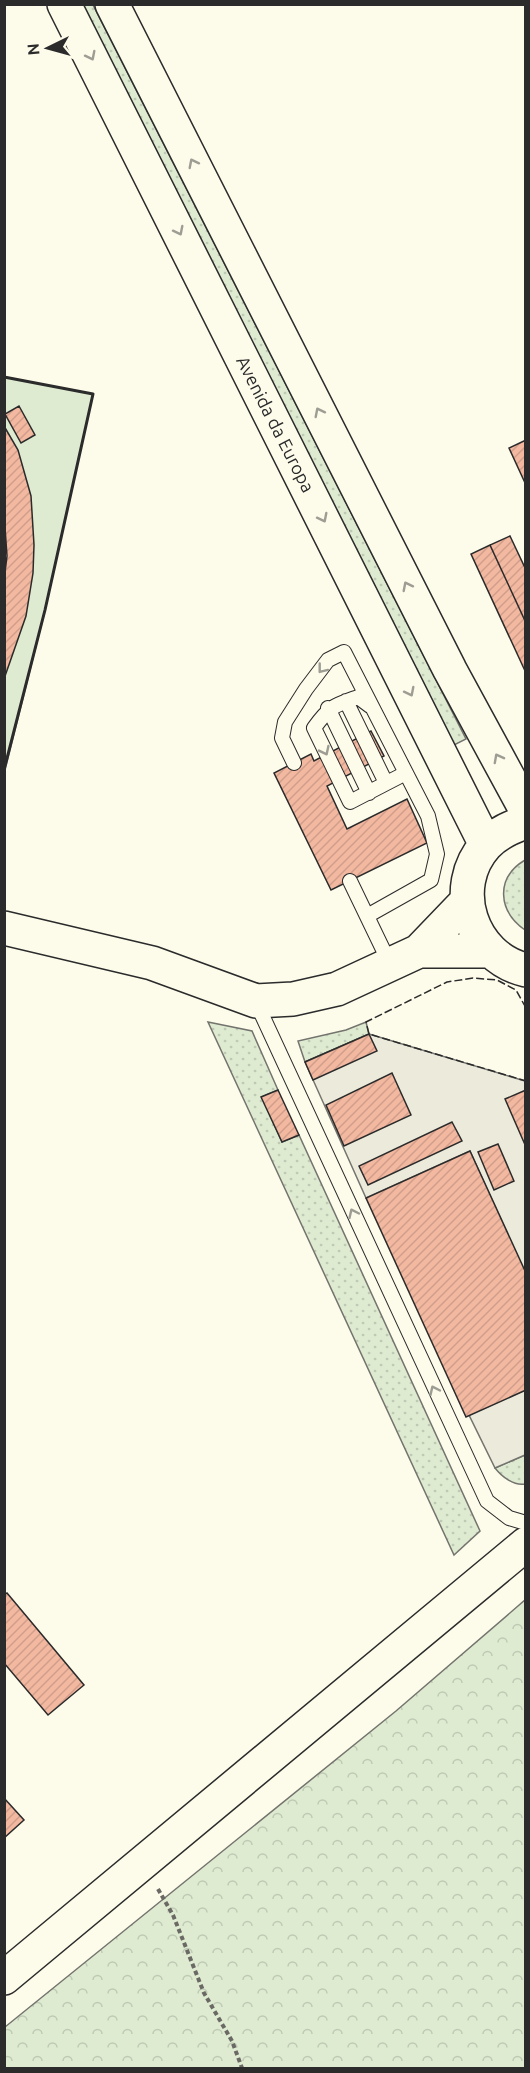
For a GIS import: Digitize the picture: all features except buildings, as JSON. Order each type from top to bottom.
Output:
[{"type":"main road","name":"Avenida da Europa","points":[[64,4],[486,845]]},
{"type":"main road","points":[[112,4],[450,670],[525,810]]},
{"type":"main road","points":[[525,822],[507,829],[486,845],[475,862],[468,881],[467,901],[470,920],[489,951],[498,958],[525,970]]},
{"type":"main road","points":[[4,928],[152,963],[256,1001],[293,999],[337,988],[405,957],[467,901]]},
{"type":"main road","points":[[405,957],[489,951]]},
{"type":"main road","points":[[4,1978],[525,1545]]},
{"type":"lane","points":[[294,763],[282,738],[285,722],[328,660],[344,652],[428,816],[437,854],[431,880],[367,916]]},
{"type":"lane","points":[[373,708],[358,697],[346,701],[328,708],[314,728],[350,802],[406,772]]},
{"type":"lane","points":[[346,701],[386,783]]},
{"type":"lane","points":[[328,708],[369,793]]},
{"type":"lane","points":[[350,881],[367,916],[405,957]]},
{"type":"lane","points":[[256,1001],[487,1501],[509,1518],[525,1523]]},
{"type":"path","points":[[143,1863],[173,1914],[204,1993],[232,2041],[242,2068]]},
{"type":"green space","points":[[77,5],[93,5],[466,739],[454,745]]},
{"type":"green space","points":[[5,377],[93,394],[45,610],[5,770]]},
{"type":"green space","points":[[525,860],[525,930],[509,914],[504,895],[509,876],[515,867]]},
{"type":"green space","points":[[208,1022],[252,1031],[278,1090],[262,1097],[282,1142],[299,1135],[480,1531],[454,1555]]},
{"type":"green space","points":[[366,1022],[369,1034],[305,1062],[298,1041],[346,1030]]},
{"type":"green space","points":[[525,1455],[525,1484],[517,1484],[508,1480],[495,1468]]},
{"type":"green space","points":[[525,1600],[525,2068],[5,2068],[5,2027],[396,1711]]},
{"type":"shaded area","points":[[369,1034],[525,1081],[525,1273],[470,1151],[366,1198],[305,1062]]},
{"type":"shaded area","points":[[525,1390],[525,1455],[495,1468],[469,1415]]},
{"type":"fence","points":[[526,1008],[516,990],[497,980],[473,978],[447,982],[366,1022],[369,1034],[526,1081]]},
{"type":"wall","points":[[4,377],[93,394],[45,610],[4,770]]}]
